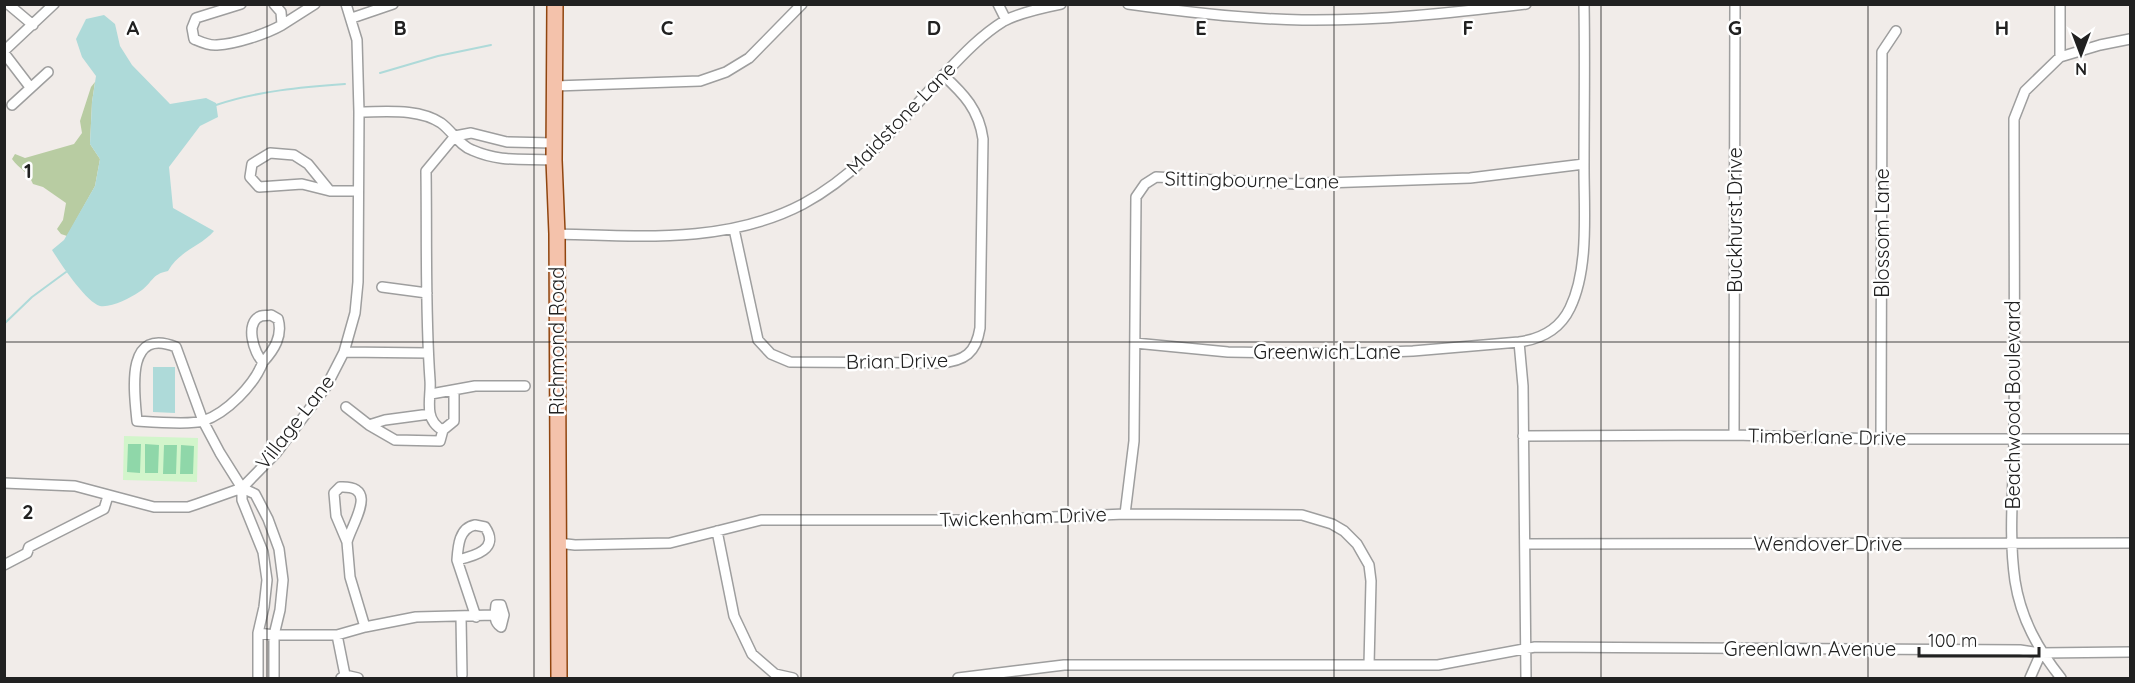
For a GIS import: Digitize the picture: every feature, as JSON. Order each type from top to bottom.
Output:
[{"type":"main road","name":"Richmond Road","points":[[555,4],[554,160],[557,234],[559,678]]},
{"type":"street","points":[[8,4],[33,25]]},
{"type":"street","points":[[30,87],[4,52],[54,4]]},
{"type":"street","points":[[241,4],[196,18],[192,28],[194,39],[204,44],[217,45],[267,33],[315,4]]},
{"type":"street","points":[[274,4],[281,12],[282,25]]},
{"type":"street","name":"Village Lane","points":[[4,483],[75,486],[154,507],[188,507],[242,488],[277,452],[326,387],[344,352],[355,313],[359,112],[357,40],[346,4]]},
{"type":"street","points":[[352,18],[393,4]]},
{"type":"street","points":[[555,86],[689,81],[708,78],[726,72],[749,58],[802,4]]},
{"type":"street","points":[[998,4],[1006,20]]},
{"type":"street","name":"Maidstone Lane","points":[[557,234],[676,235],[734,229],[759,222],[801,205],[840,180],[878,147],[974,43],[1006,20],[1061,4]]},
{"type":"street","points":[[1128,4],[1233,16],[1301,20],[1412,16],[1526,4]]},
{"type":"street","name":"Greenwich Lane","points":[[1135,343],[1228,352],[1338,354],[1413,351],[1520,342],[1534,340],[1555,328],[1570,310],[1574,299],[1584,235],[1584,4]]},
{"type":"street","name":"Buckhurst Drive","points":[[1734,435],[1735,4]]},
{"type":"street","points":[[2060,4],[2060,57],[2130,39]]},
{"type":"street","name":"Blossom Lane","points":[[1881,439],[1882,52],[1896,31]]},
{"type":"street","name":"Beachwood Boulevard","points":[[2060,57],[2025,91],[2014,119],[2012,544],[2015,582],[2024,618],[2041,653],[2061,678]]},
{"type":"street","points":[[12,105],[48,72]]},
{"type":"street","name":"Brian Drive","points":[[734,229],[758,340],[771,354],[781,360],[790,362],[940,363],[951,362],[968,355],[978,340],[980,328],[983,139],[972,105],[943,75]]},
{"type":"street","points":[[359,112],[414,113],[440,122],[469,149],[492,157],[504,160],[554,160]]},
{"type":"street","points":[[443,430],[438,428],[430,414],[426,171],[455,136],[471,133],[507,142],[554,142]]},
{"type":"street","points":[[330,191],[308,164],[294,155],[270,153],[252,164],[250,177],[259,187],[302,184],[330,191],[358,191]]},
{"type":"street","name":"Sittingbourne Lane","points":[[1125,514],[1134,441],[1136,197],[1145,184],[1156,177],[1295,184],[1470,178],[1584,164]]},
{"type":"street","points":[[382,287],[428,292]]},
{"type":"street","points":[[258,678],[258,633],[267,580],[263,552],[242,500],[242,488],[203,421],[176,347],[159,343],[150,344],[142,348],[136,364],[137,422],[203,421],[229,406],[259,372],[277,342],[280,327],[278,319],[271,315],[261,316],[254,321],[252,329],[257,355],[263,362]]},
{"type":"street","points":[[1520,342],[1526,678]]},
{"type":"street","points":[[344,352],[428,352]]},
{"type":"street","points":[[431,394],[475,386],[525,386]]},
{"type":"street","points":[[346,407],[369,425],[395,440],[440,441],[443,430],[454,421],[454,391]]},
{"type":"street","points":[[369,425],[385,420],[430,414]]},
{"type":"street","name":"Timberlane Drive","points":[[1523,436],[1734,435],[1881,439],[2130,439]]},
{"type":"street","points":[[347,542],[350,531],[358,518],[362,499],[358,490],[352,487],[340,487],[334,493],[334,509],[347,542],[350,577],[365,627]]},
{"type":"street","points":[[242,488],[255,494],[268,519],[279,549],[283,580],[280,610],[274,635],[274,678]]},
{"type":"street","points":[[4,565],[27,553],[29,547],[104,509],[108,496]]},
{"type":"street","name":"Twickenham Drive","points":[[558,543],[575,545],[670,543],[761,520],[981,520],[1125,514],[1302,515],[1332,524],[1344,531],[1357,544],[1369,565],[1371,581],[1369,665]]},
{"type":"street","points":[[717,531],[734,616],[752,654],[774,676],[793,678]]},
{"type":"street","name":"Wendover Drive","points":[[1525,544],[2130,543]]},
{"type":"street","points":[[457,560],[476,617]]},
{"type":"street","points":[[258,633],[338,634],[416,617],[494,615]]},
{"type":"street","points":[[460,617],[465,677]]},
{"type":"street","points":[[338,634],[343,676],[358,678]]},
{"type":"street","name":"Greenlawn Avenue","points":[[958,678],[1064,665],[1438,665],[1547,647],[2130,652]]},
{"type":"street","points":[[2030,678],[2041,653]]},
{"type":"green space","points":[[95,82],[90,144],[100,159],[95,186],[67,236],[61,234],[57,229],[63,220],[66,203],[43,187],[33,184],[29,176],[12,159],[15,154],[25,158],[74,144],[82,133],[80,121],[91,87]]},
{"type":"green space","points":[[124,436],[198,438],[197,482],[123,480]]},
{"type":"green space","points":[[128,444],[141,444],[140,473],[127,472]]},
{"type":"green space","points":[[145,444],[159,445],[158,473],[145,473]]},
{"type":"green space","points":[[164,445],[177,445],[176,474],[163,474]]},
{"type":"green space","points":[[181,445],[194,446],[193,474],[180,474]]},
{"type":"water","points":[[104,15],[115,24],[120,46],[132,65],[170,104],[206,98],[216,103],[218,117],[200,126],[169,167],[173,208],[214,231],[178,258],[168,271],[158,274],[139,292],[109,306],[94,303],[81,290],[52,250],[64,240],[95,186],[100,159],[90,144],[96,76],[82,57],[76,39],[86,19]]},
{"type":"water","points":[[153,367],[175,367],[175,413],[153,412]]},
{"type":"waterway","points":[[380,73],[438,56],[491,45]]},
{"type":"waterway","points":[[216,105],[264,93],[345,84]]},
{"type":"waterway","points":[[4,324],[32,297],[66,272]]}]
